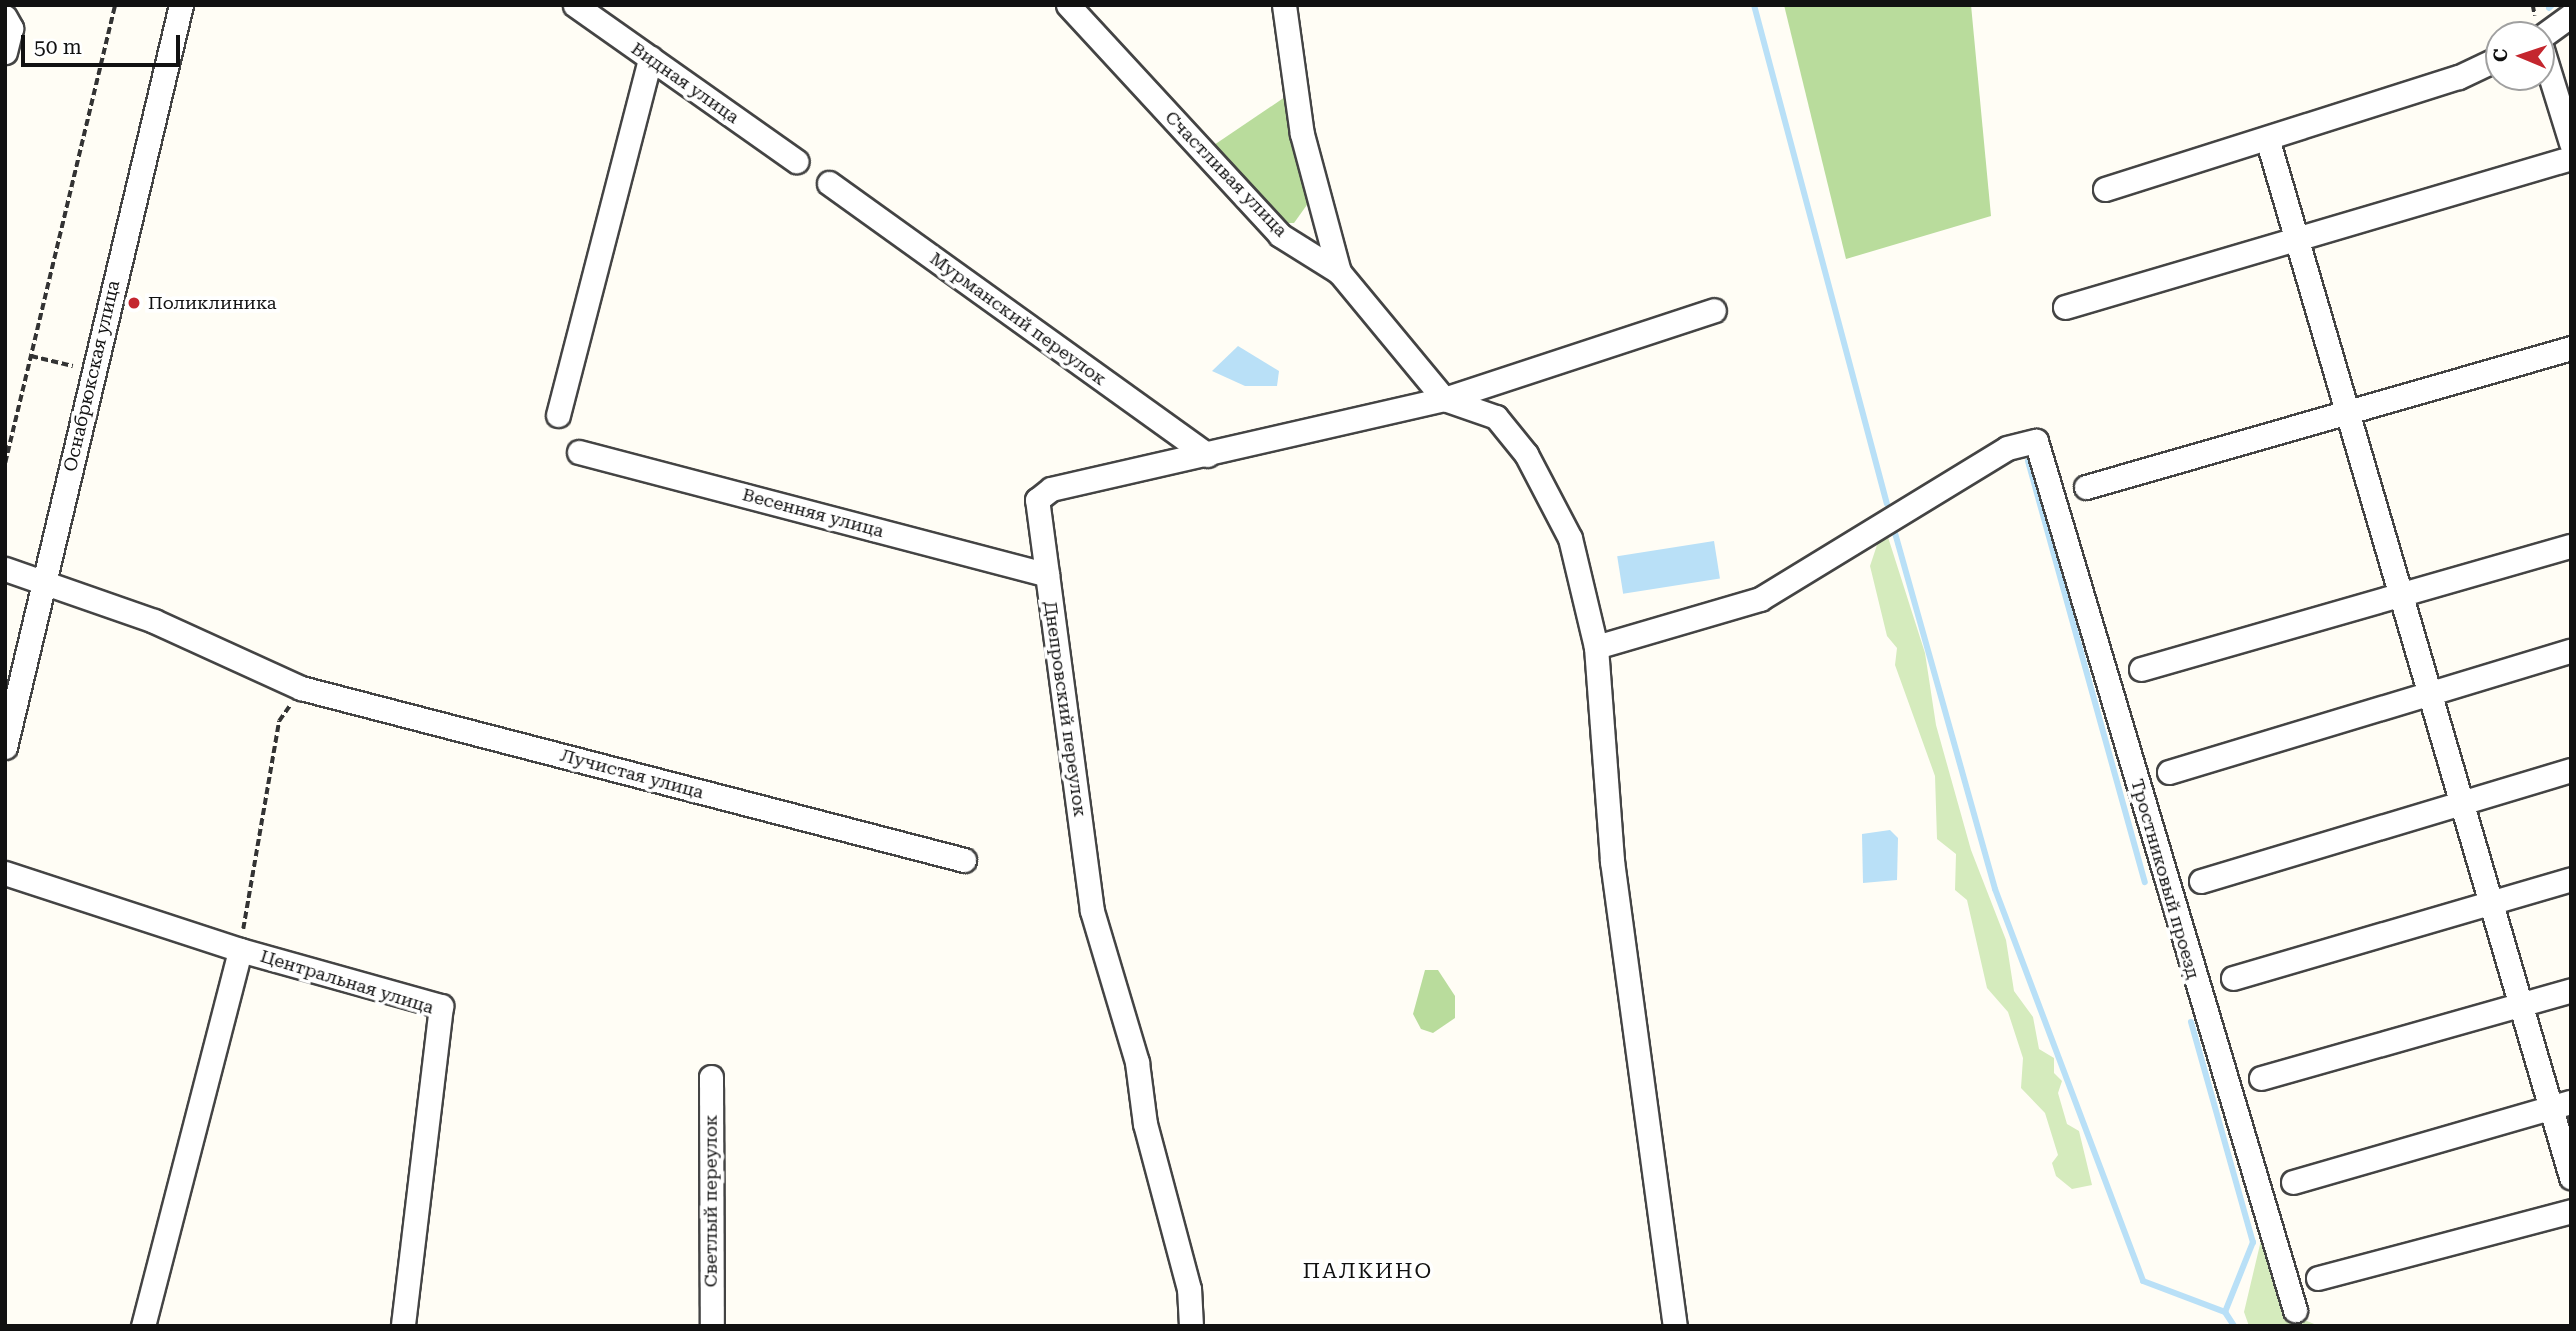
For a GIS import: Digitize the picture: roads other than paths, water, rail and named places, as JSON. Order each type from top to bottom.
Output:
[{"type":"street","name":"Оснабрюкская улица","points":[[5,747],[181,5]]},
{"type":"street","name":"Видная улица","points":[[575,5],[796,161]]},
{"type":"street","name":"Счастливая улица","points":[[1068,5],[1280,235],[1339,272],[1444,399]]},
{"type":"street","points":[[1284,5],[1302,134],[1339,272]]},
{"type":"street","points":[[2555,27],[2571,15]]},
{"type":"street","points":[[5,17],[11,28],[5,52]]},
{"type":"street","points":[[558,415],[650,58]]},
{"type":"street","points":[[2105,189],[2459,77],[2485,65]]},
{"type":"street","points":[[2555,91],[2571,143]]},
{"type":"street","points":[[2267,138],[2522,1004],[2561,1105],[2571,1178]]},
{"type":"street","points":[[2065,307],[2556,163]]},
{"type":"street","name":"Мурманский переулок","points":[[829,183],[1207,455]]},
{"type":"street","name":"Днепровский переулок","points":[[1191,1326],[1189,1289],[1146,1124],[1137,1062],[1092,911],[1037,500],[1051,489],[1444,399],[1714,310]]},
{"type":"street","points":[[2086,487],[2571,348]]},
{"type":"street","points":[[1444,399],[1496,417],[1525,454],[1570,537],[1596,647],[1612,861],[1675,1326]]},
{"type":"street","name":"Тростниковый проезд","points":[[1596,647],[1760,599],[2007,448],[2024,441],[2040,446],[2295,1310]]},
{"type":"street","name":"Весенняя улица","points":[[579,452],[1047,575]]},
{"type":"street","points":[[2141,669],[2571,546]]},
{"type":"street","name":"Лучистая улица","points":[[5,569],[47,578],[301,688],[964,860]]},
{"type":"street","points":[[2169,772],[2571,651]]},
{"type":"street","points":[[2201,881],[2571,770]]},
{"type":"street","points":[[5,873],[240,950]]},
{"type":"street","points":[[2233,978],[2571,879]]},
{"type":"street","name":"Центральная улица","points":[[144,1326],[240,950],[441,1006],[403,1326]]},
{"type":"street","points":[[2261,1078],[2571,990]]},
{"type":"street","name":"Светлый переулок","points":[[711,1077],[712,1326]]},
{"type":"street","points":[[2293,1182],[2561,1105]]},
{"type":"street","points":[[2318,1278],[2571,1210]]},
{"type":"water","points":[[1238,346],[1279,371],[1277,386],[1245,386],[1212,371]]},
{"type":"water","points":[[1714,541],[1720,579],[1623,594],[1617,556]]},
{"type":"water","points":[[1890,830],[1898,838],[1897,880],[1863,883],[1862,834]]},
{"type":"waterway","points":[[1754,5],[1887,504]]},
{"type":"waterway","points":[[2549,8],[2552,5]]},
{"type":"waterway","points":[[2028,461],[2145,882]]},
{"type":"waterway","points":[[1895,533],[1995,889],[2143,1281],[2225,1312],[2234,1326]]},
{"type":"waterway","points":[[2191,1022],[2253,1242],[2225,1312]]},
{"type":"place","name":"Поликлиника","points":[[134,303]]},
{"type":"district","name":"ПАЛКИНО","points":[[1368,1271]]}]
